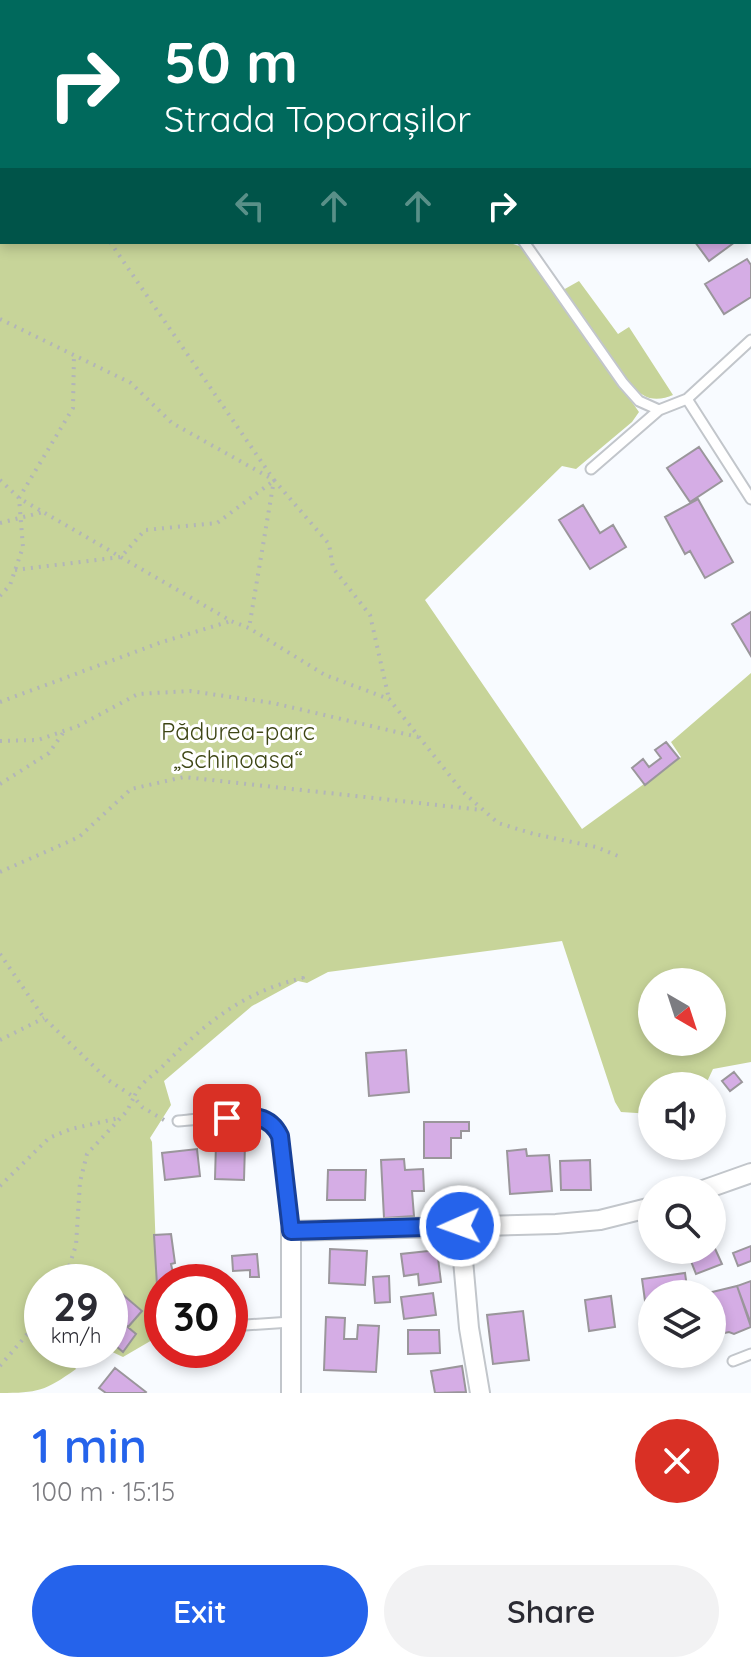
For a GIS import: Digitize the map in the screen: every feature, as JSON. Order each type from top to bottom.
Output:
[{"type":"street","points":[[726,1183],[751,1175]]},
{"type":"street","points":[[291,1393],[291,1231],[600,1220],[638,1210]]},
{"type":"street","points":[[460,1226],[469,1328],[480,1393]]},
{"type":"lane","points":[[525,244],[623,383],[639,401],[659,410]]},
{"type":"lane","points":[[591,469],[659,410],[687,399],[751,340]]},
{"type":"lane","points":[[687,399],[751,499]]},
{"type":"lane","points":[[178,1121],[251,1116],[268,1119],[275,1125],[280,1136],[291,1231]]},
{"type":"lane","points":[[248,1325],[291,1322]]},
{"type":"lane","points":[[733,1361],[751,1354]]},
{"type":"path","points":[[111,244],[274,480],[329,544],[333,568],[370,615],[389,699],[462,791],[498,823],[596,847],[618,856]]},
{"type":"path","points":[[0,319],[131,383],[172,423],[274,480]]},
{"type":"path","points":[[0,596],[10,585],[23,547],[19,498],[73,408],[74,355]]},
{"type":"path","points":[[0,480],[19,498],[231,621],[249,628],[325,675],[389,699]]},
{"type":"path","points":[[15,570],[121,557],[145,530],[217,523],[274,480]]},
{"type":"path","points":[[249,628],[274,480]]},
{"type":"path","points":[[0,523],[43,512]]},
{"type":"path","points":[[0,702],[162,642],[231,621]]},
{"type":"path","points":[[0,741],[38,740],[78,726],[138,694],[190,691],[273,703],[419,737]]},
{"type":"path","points":[[0,784],[49,753],[64,731]]},
{"type":"path","points":[[0,872],[79,837],[131,789],[184,777],[484,811]]},
{"type":"path","points":[[0,954],[44,1018],[108,1080],[159,1119],[178,1121]]},
{"type":"path","points":[[70,1264],[76,1245],[80,1182],[87,1154],[121,1118],[139,1086],[189,1039],[240,1001],[292,980],[303,978],[303,982]]},
{"type":"path","points":[[0,1040],[44,1018]]},
{"type":"path","points":[[0,1186],[49,1138],[71,1129],[121,1118]]},
{"type":"path","points":[[0,1366],[24,1338]]},
{"type":"green space","name":"Pădurea-parc „Schinoasa“","points":[[0,244],[513,244],[522,247],[639,412],[632,422],[576,469],[562,466],[425,600],[582,829],[681,757],[671,742],[751,673],[751,1062],[713,1069],[712,1072],[638,1072],[638,1113],[621,1112],[615,1102],[562,941],[328,972],[307,983],[298,981],[252,1006],[164,1081],[171,1105],[150,1138],[156,1264],[144,1264],[144,1345],[128,1354],[128,1264],[24,1264],[24,1368],[76,1369],[56,1382],[33,1391],[0,1393]]},
{"type":"green space","points":[[579,281],[618,334],[629,327],[673,395],[658,399],[647,397],[624,376],[563,290]]},
{"type":"building","points":[[696,244],[732,244],[709,261]]},
{"type":"building","points":[[747,259],[751,265],[751,297],[724,314],[705,284]]},
{"type":"building","points":[[699,447],[722,481],[690,502],[667,468]]},
{"type":"building","points":[[698,499],[733,562],[705,578],[690,551],[685,554],[665,517]]},
{"type":"building","points":[[583,505],[600,533],[613,525],[626,547],[590,569],[559,520]]},
{"type":"building","points":[[751,612],[751,656],[732,624]]},
{"type":"building","points":[[666,742],[679,758],[645,785],[632,768],[643,759],[649,767],[661,758],[655,750]]},
{"type":"building","points":[[406,1050],[409,1092],[369,1096],[366,1053]]},
{"type":"building","points":[[734,1072],[742,1082],[730,1091],[726,1078]]},
{"type":"building","points":[[424,1122],[469,1122],[469,1131],[461,1131],[461,1138],[451,1138],[451,1158],[424,1158]]},
{"type":"building","points":[[216,1143],[245,1144],[244,1180],[215,1179]]},
{"type":"building","points":[[197,1149],[200,1176],[165,1180],[162,1153]]},
{"type":"building","points":[[526,1149],[527,1156],[549,1155],[552,1191],[510,1194],[507,1151]]},
{"type":"building","points":[[404,1159],[405,1170],[423,1169],[424,1191],[412,1191],[414,1216],[384,1218],[381,1160]]},
{"type":"building","points":[[590,1160],[591,1190],[561,1190],[560,1161]]},
{"type":"building","points":[[328,1170],[366,1170],[365,1200],[327,1200]]},
{"type":"building","points":[[171,1234],[175,1263],[156,1264],[154,1235]]},
{"type":"building","points":[[751,1246],[751,1261],[738,1266],[733,1253]]},
{"type":"building","points":[[330,1249],[367,1251],[365,1285],[329,1283]]},
{"type":"building","points":[[437,1250],[441,1282],[419,1285],[418,1274],[404,1276],[401,1254]]},
{"type":"building","points":[[257,1254],[259,1277],[250,1277],[248,1264],[233,1264],[232,1256]]},
{"type":"building","points":[[692,1264],[722,1264],[696,1274]]},
{"type":"building","points":[[685,1273],[686,1280],[642,1280]]},
{"type":"building","points":[[389,1276],[390,1302],[375,1303],[373,1277]]},
{"type":"building","points":[[751,1281],[751,1324],[737,1286]]},
{"type":"building","points":[[737,1286],[751,1327],[734,1334],[726,1333],[726,1289]]},
{"type":"building","points":[[433,1293],[436,1315],[404,1319],[401,1297]]},
{"type":"building","points":[[611,1296],[615,1327],[589,1331],[585,1300]]},
{"type":"building","points":[[128,1299],[142,1311],[128,1327]]},
{"type":"building","points":[[523,1311],[529,1360],[493,1364],[487,1315]]},
{"type":"building","points":[[326,1317],[345,1318],[344,1339],[357,1339],[358,1325],[379,1326],[376,1372],[324,1370]]},
{"type":"building","points":[[128,1327],[136,1334],[128,1345]]},
{"type":"building","points":[[408,1330],[439,1330],[440,1353],[408,1354]]},
{"type":"building","points":[[462,1366],[466,1392],[435,1393],[431,1371]]},
{"type":"building","points":[[115,1368],[146,1392],[106,1393],[99,1388]]},
{"type":"route","points":[[227,1118],[251,1116],[268,1119],[275,1125],[280,1136],[291,1231],[460,1226]]}]
